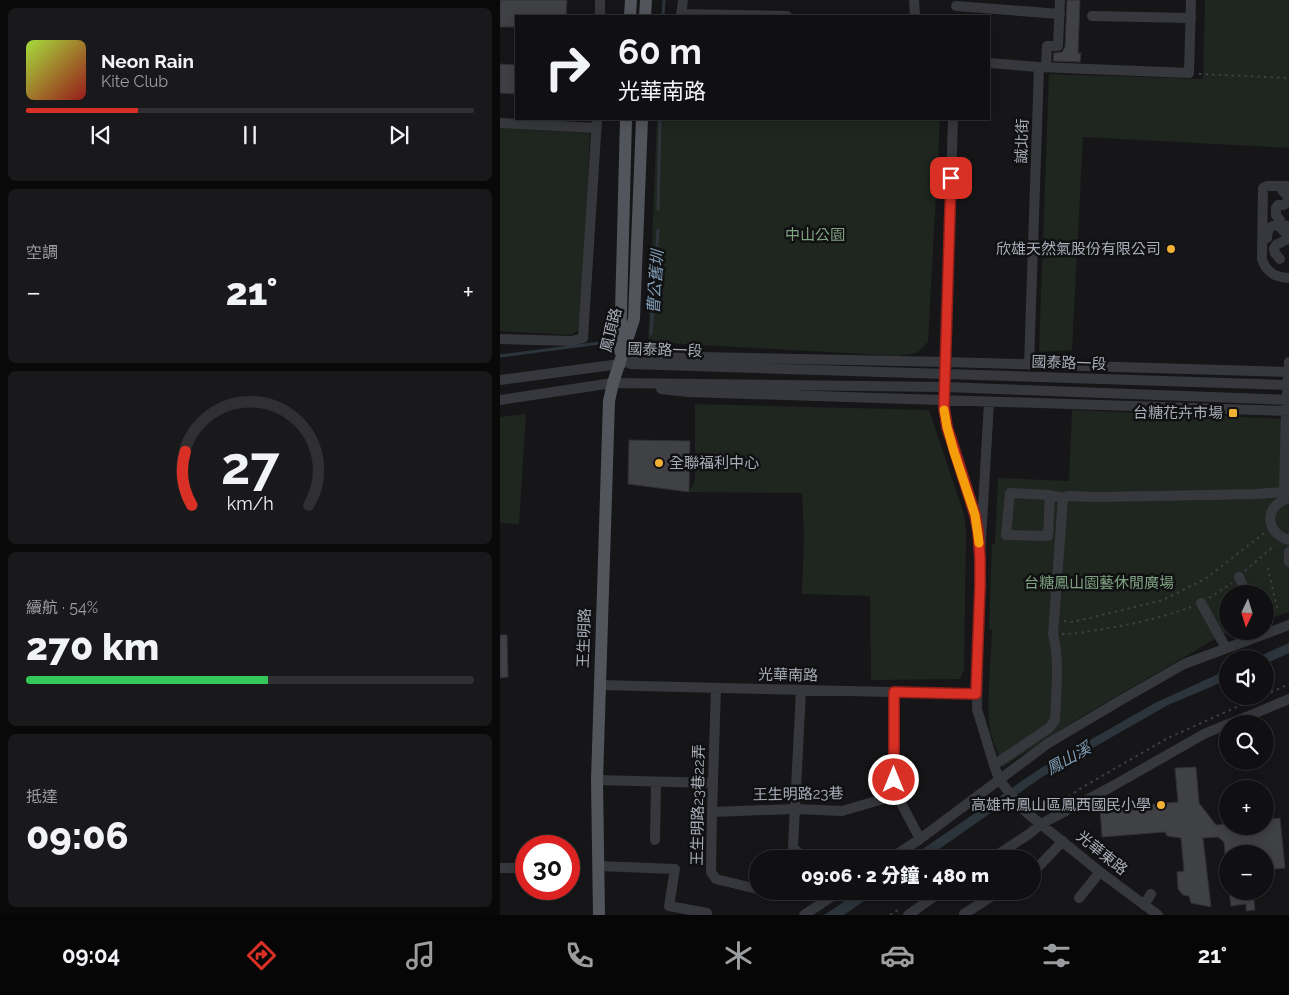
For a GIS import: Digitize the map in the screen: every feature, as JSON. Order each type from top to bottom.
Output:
[{"type":"main road","points":[[630,15],[631,0]]},
{"type":"main road","points":[[645,15],[646,0]]},
{"type":"main road","name":"鳳頂路","points":[[620,364],[626,120]]},
{"type":"main road","name":"鳳頂路","points":[[620,364],[634,319],[642,120]]},
{"type":"main road","name":"王生明路","points":[[599,915],[597,780],[608,408],[613,383],[620,364]]},
{"type":"street","points":[[600,0],[600,15]]},
{"type":"street","points":[[681,15],[682,0]]},
{"type":"street","points":[[914,0],[914,15]]},
{"type":"street","points":[[956,7],[1060,14],[1060,0]]},
{"type":"street","points":[[990,63],[1189,73],[1191,0]]},
{"type":"street","name":"誠北街","points":[[1029,365],[1043,67],[1046,46],[1058,46],[1060,14]]},
{"type":"street","points":[[1092,16],[1191,18]]},
{"type":"street","points":[[953,120],[944,412],[975,515],[980,558]]},
{"type":"street","points":[[500,123],[597,123],[583,338],[572,341],[500,339]]},
{"type":"street","points":[[1275,265],[1274,249],[1276,245],[1288,239],[1288,236],[1278,224],[1263,188],[1267,186],[1287,189],[1288,200],[1284,205],[1278,205],[1276,208],[1278,224],[1262,259],[1263,264],[1275,265],[1289,278]]},
{"type":"street","points":[[1278,224],[1267,230],[1275,265],[1282,272],[1289,273]]},
{"type":"street","name":"國泰路一段","points":[[620,364],[650,356],[1289,369]]},
{"type":"street","points":[[500,380],[620,364]]},
{"type":"street","name":"國泰路一段","points":[[620,364],[1288,385]]},
{"type":"street","points":[[1286,539],[1277,535],[1272,526],[1270,515],[1277,503],[1287,495],[1289,369]]},
{"type":"street","points":[[500,400],[613,383],[688,392],[1287,411]]},
{"type":"street","name":"國泰路一段","points":[[613,383],[944,387],[1288,400]]},
{"type":"street","points":[[879,387],[879,398]]},
{"type":"street","points":[[989,402],[980,558],[976,709],[994,765],[1049,728],[1055,720],[1056,644],[1053,634],[1064,498]]},
{"type":"street","points":[[1050,495],[1048,536],[1006,535],[1010,493],[1050,495],[1064,498],[1068,496],[1287,495]]},
{"type":"street","points":[[1289,552],[1289,562]]},
{"type":"street","points":[[1239,577],[1243,585]]},
{"type":"street","points":[[1201,603],[1226,648]]},
{"type":"street","points":[[1274,630],[1289,625]]},
{"type":"street","points":[[904,850],[1047,744],[1184,664],[1246,640]]},
{"type":"street","name":"光華南路","points":[[599,685],[976,694]]},
{"type":"street","name":"王生明路23巷22弄","points":[[716,688],[712,872],[716,879],[749,887]]},
{"type":"street","points":[[796,850],[794,847],[795,809],[801,690]]},
{"type":"street","points":[[894,692],[894,798],[900,801],[920,839]]},
{"type":"street","points":[[1250,715],[1289,699]]},
{"type":"street","points":[[1005,850],[1041,824],[1204,734],[1219,728]]},
{"type":"street","name":"光華東路","points":[[994,765],[999,779],[1027,813],[1100,872],[1158,915]]},
{"type":"street","points":[[597,780],[713,783]]},
{"type":"street","points":[[655,840],[656,782]]},
{"type":"street","name":"王生明路23巷","points":[[712,812],[795,809],[842,810],[894,798]]},
{"type":"street","points":[[1041,864],[1063,842]]},
{"type":"street","points":[[598,866],[675,869],[669,906],[707,913]]},
{"type":"street","points":[[500,868],[515,868]]},
{"type":"street","points":[[1079,898],[1100,872]]},
{"type":"street","points":[[1144,905],[1151,894]]},
{"type":"street","points":[[804,915],[825,900]]},
{"type":"street","points":[[908,915],[929,900]]},
{"type":"street","points":[[964,914],[986,900]]},
{"type":"path","points":[[1189,73],[1289,78]]},
{"type":"path","points":[[1054,620],[1073,622],[1163,600],[1205,579],[1272,526]]},
{"type":"path","points":[[1053,634],[1071,634],[1121,626],[1172,614],[1201,603],[1230,585],[1286,539]]},
{"type":"path","points":[[1268,568],[1272,585]]},
{"type":"path","points":[[1274,595],[1277,608],[1274,609]]},
{"type":"path","points":[[1274,691],[1289,684]]},
{"type":"green space","points":[[1205,0],[1289,0],[1289,148],[1083,137],[1072,350],[1039,352],[1049,74],[1203,79]]},
{"type":"green space","name":"中山公園","points":[[657,120],[940,120],[928,342],[917,353],[899,356],[648,342]]},
{"type":"green space","points":[[500,128],[590,133],[581,329],[571,335],[500,331]]},
{"type":"green space","points":[[695,404],[929,410],[964,514],[966,531],[964,670],[960,679],[871,680],[870,596],[802,594],[804,535],[802,493],[689,492],[695,480]]},
{"type":"green space","name":"台糖鳳山園藝休閒廣場","points":[[1072,410],[1289,419],[1289,612],[1274,617],[1274,585],[1219,585],[1219,637],[1079,718],[1003,767],[990,732],[988,705],[992,630],[989,629],[992,544],[995,544],[998,478],[1069,481]]},
{"type":"green space","points":[[526,414],[519,524],[500,523],[500,417]]},
{"type":"water","points":[[1289,643],[1289,653],[1274,660],[1273,650]]},
{"type":"water","name":"鳳山溪","points":[[1219,674],[1219,683],[1168,705],[1042,777],[938,850],[921,850],[1041,768],[1155,703]]},
{"type":"water","points":[[846,900],[865,900],[844,915],[824,915]]},
{"type":"building","points":[[500,0],[567,0],[566,15],[515,15],[515,27],[500,27]]},
{"type":"building","points":[[1067,0],[1080,0],[1078,53],[1081,53],[1080,62],[1053,61],[1054,53],[1062,52],[1065,47]]},
{"type":"building","points":[[500,64],[515,65],[515,94],[500,93]]},
{"type":"building","name":"全聯福利中心","points":[[629,440],[690,441],[689,492],[628,484]]},
{"type":"building","points":[[500,635],[507,635],[508,677],[500,678]]},
{"type":"building","points":[[1196,767],[1199,803],[1216,825],[1219,825],[1219,835],[1274,835],[1274,819],[1280,818],[1285,868],[1274,869],[1274,845],[1224,845],[1224,842],[1218,837],[1203,838],[1211,907],[1191,903],[1189,896],[1183,895],[1178,889],[1177,872],[1184,871],[1181,838],[1167,836],[1165,832],[1102,837],[1100,809],[1178,802],[1175,768]]},
{"type":"building","points":[[1230,900],[1254,900],[1255,910],[1246,911],[1246,904],[1231,906]]},
{"type":"waterway","name":"曹公舊圳","points":[[663,15],[664,0]]},
{"type":"waterway","name":"曹公舊圳","points":[[658,209],[660,120]]},
{"type":"waterway","name":"曹公舊圳","points":[[651,334],[658,230]]},
{"type":"waterway","name":"曹公舊圳","points":[[500,356],[600,343]]},
{"type":"slow traffic","points":[[944,410],[954,452],[971,499],[979,543]]},
{"type":"place","name":"欣雄天然氣股份有限公司","points":[[1171,249]]},
{"type":"place","name":"台糖花卉市場","points":[[1233,413]]},
{"type":"place","name":"全聯福利中心","points":[[659,463]]},
{"type":"place","name":"高雄市鳳山區鳳西國民小學","points":[[1161,805]]},
{"type":"route","points":[[894,780],[894,692],[976,694],[980,586],[978,531],[971,499],[954,452],[944,412],[951,178]]}]
